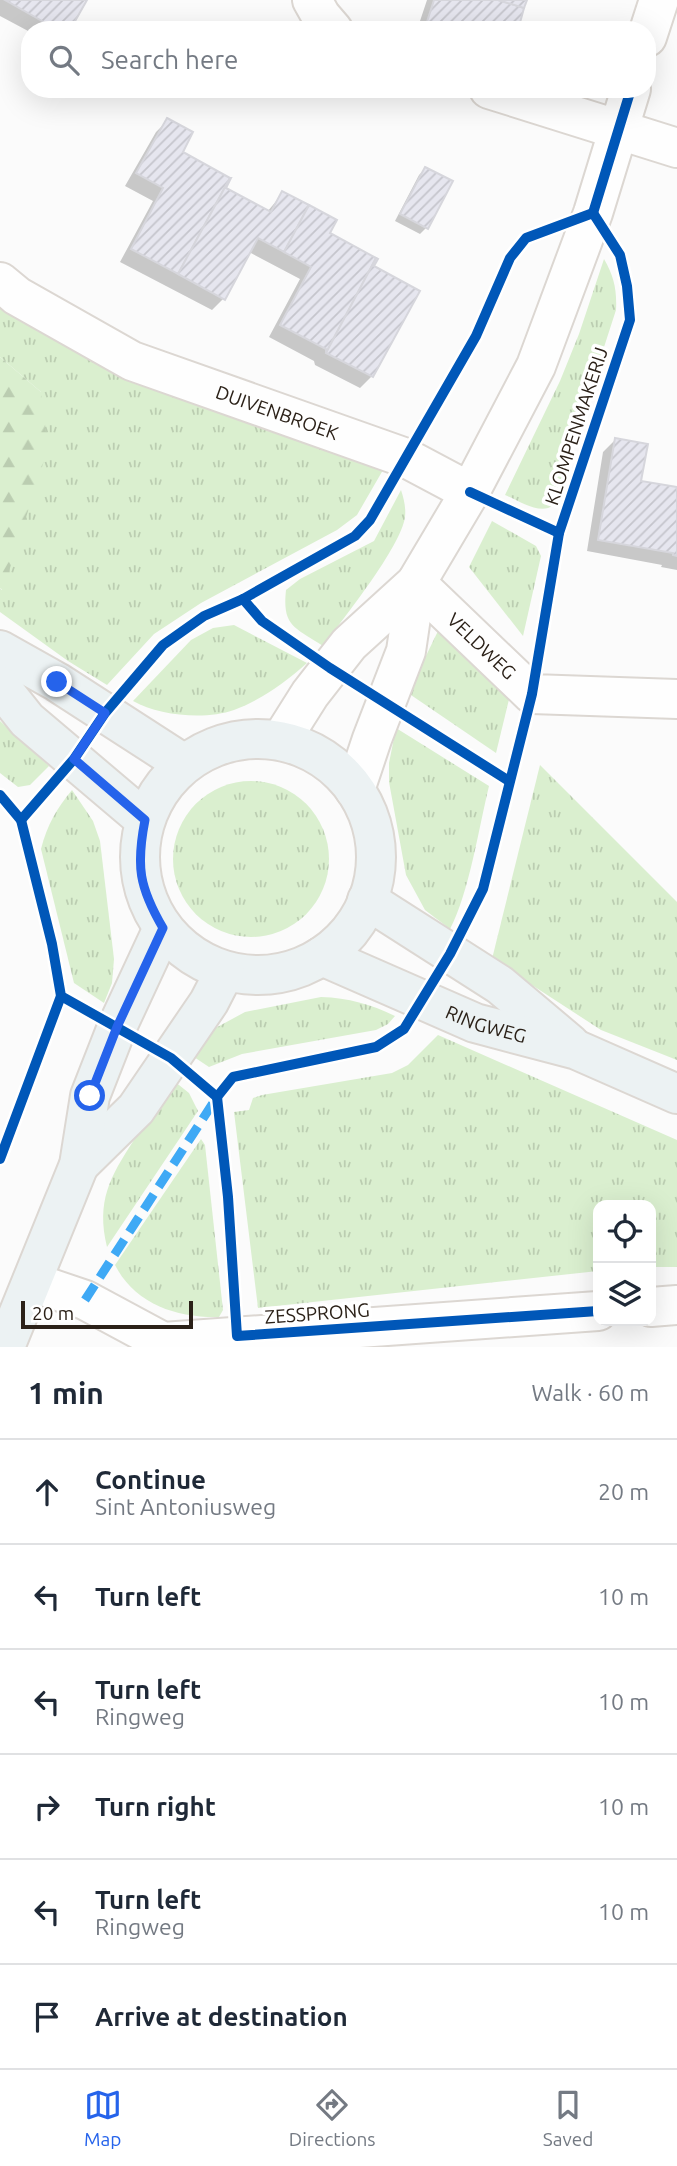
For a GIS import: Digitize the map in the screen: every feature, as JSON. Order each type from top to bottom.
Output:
[{"type":"main road","points":[[0,650],[57,682],[184,764]]},
{"type":"main road","points":[[0,686],[27,720],[145,820]]},
{"type":"main road","points":[[237,740],[281,740],[323,758],[355,790],[366,810],[373,832],[376,855],[374,877],[358,920],[322,956],[300,968],[276,974],[250,975],[225,971],[191,955],[163,928],[148,903],[140,875],[139,849],[145,820],[163,786],[195,756],[215,746],[237,740]]},
{"type":"main road","name":"RINGWEG","points":[[367,900],[500,985],[577,1050]]},
{"type":"main road","points":[[5,1347],[79,1165],[90,1096],[117,1027],[163,928]]},
{"type":"main road","name":"RINGWEG","points":[[322,956],[475,1023],[577,1050],[677,1094]]},
{"type":"main road","points":[[79,1165],[136,1109],[209,1002],[225,971]]},
{"type":"street","points":[[313,0],[325,21]]},
{"type":"street","points":[[652,21],[659,0]]},
{"type":"street","points":[[518,98],[677,148]]},
{"type":"street","points":[[281,740],[310,694],[349,644],[416,583],[470,492],[536,366],[593,213],[628,98]]},
{"type":"street","name":"DUIVENBROEK","points":[[0,282],[16,296],[132,361],[406,458],[470,492]]},
{"type":"street","points":[[355,790],[406,652],[416,583]]},
{"type":"street","name":"VELDWEG","points":[[416,583],[532,694],[677,699]]},
{"type":"street","name":"ZESSPRONG","points":[[32,1282],[85,1300],[163,1344],[593,1311]]},
{"type":"street","points":[[656,1307],[677,1305]]},
{"type":"green space","points":[[604,259],[614,283],[616,310],[553,505],[536,508],[505,495],[560,381]]},
{"type":"green space","points":[[0,303],[383,470],[357,515],[337,530],[201,603],[154,634],[107,685],[68,661],[0,612],[0,588],[2,590],[41,392],[0,357]]},
{"type":"green space","points":[[0,357],[41,392],[48,448],[3,590],[0,588]]},
{"type":"green space","points":[[401,490],[405,517],[393,546],[370,583],[323,646],[292,625],[286,612],[286,590],[300,579],[374,541]]},
{"type":"green space","points":[[492,521],[536,546],[541,556],[523,636],[469,567]]},
{"type":"green space","points":[[234,625],[307,663],[263,696],[223,713],[183,715],[156,710],[133,701],[191,640],[213,628]]},
{"type":"green space","points":[[438,631],[511,691],[496,753],[408,693]]},
{"type":"green space","points":[[0,721],[49,766],[30,785],[18,787],[0,773]]},
{"type":"green space","points":[[396,728],[489,786],[468,879],[450,929],[425,910],[406,875],[389,782],[389,763]]},
{"type":"green space","points":[[540,765],[677,902],[677,1060],[601,1030],[492,959]]},
{"type":"green space","points":[[251,781],[281,787],[306,804],[323,829],[329,859],[323,889],[306,914],[281,931],[251,937],[221,931],[196,914],[179,889],[173,859],[179,829],[196,804],[221,787]]},
{"type":"green space","points":[[72,790],[93,821],[100,841],[114,959],[112,983],[104,1003],[74,983],[41,849],[53,817]]},
{"type":"green space","points":[[321,997],[359,1002],[395,1016],[388,1024],[376,1030],[242,1054],[209,1067],[191,1055],[210,1031],[245,1012]]},
{"type":"green space","points":[[438,1035],[677,1140],[677,1267],[656,1267],[656,1200],[593,1200],[593,1272],[258,1308],[234,1112],[249,1110],[253,1098],[262,1095],[392,1073],[408,1065]]},
{"type":"green space","points":[[174,1081],[189,1093],[198,1111],[107,1247],[103,1216],[107,1190],[118,1166]]},
{"type":"green space","points":[[201,1139],[205,1145],[223,1310],[219,1317],[187,1315],[158,1306],[134,1290],[115,1265]]},
{"type":"building","points":[[5,0],[87,0],[75,21],[42,21]]},
{"type":"building","points":[[434,0],[498,0],[524,8],[520,21],[427,21]]},
{"type":"building","points":[[498,0],[527,0],[524,8]]},
{"type":"building","points":[[167,118],[193,132],[183,152],[230,178],[178,274],[131,249],[163,188],[136,173]]},
{"type":"building","points":[[425,167],[453,181],[428,229],[400,214]]},
{"type":"building","points":[[230,178],[226,188],[271,212],[282,191],[309,205],[284,252],[258,238],[225,300],[178,274]]},
{"type":"building","points":[[309,205],[337,220],[330,233],[376,258],[326,353],[326,349],[280,325],[311,267],[284,252]]},
{"type":"building","points":[[376,258],[378,259],[374,266],[420,291],[373,377],[326,353]]},
{"type":"building","points":[[615,438],[648,444],[641,481],[677,487],[677,556],[673,553],[598,540]]},
{"type":"marked path","points":[[85,1300],[217,1097]]},
{"type":"cycle path","points":[[593,213],[628,98]]},
{"type":"cycle path","points":[[21,820],[74,759],[105,713],[163,645],[204,616],[243,599],[355,536],[370,520],[476,336],[510,258],[526,238],[593,213]]},
{"type":"cycle path","name":"KLOMPENMAKERIJ","points":[[217,1097],[233,1077],[376,1047],[404,1029],[450,954],[483,889],[532,694],[559,533],[630,320],[627,286],[620,255],[593,213]]},
{"type":"cycle path","points":[[470,492],[559,533]]},
{"type":"cycle path","points":[[243,599],[262,621],[330,668],[509,781]]},
{"type":"cycle path","points":[[0,795],[21,820],[52,944],[61,996],[171,1058],[217,1097]]},
{"type":"cycle path","points":[[0,1159],[61,996]]},
{"type":"cycle path","points":[[217,1097],[228,1197],[237,1336],[593,1311]]},
{"type":"route","points":[[57,682],[105,713],[74,759],[145,820],[139,849],[140,875],[148,903],[163,928],[117,1027],[90,1096]]}]
